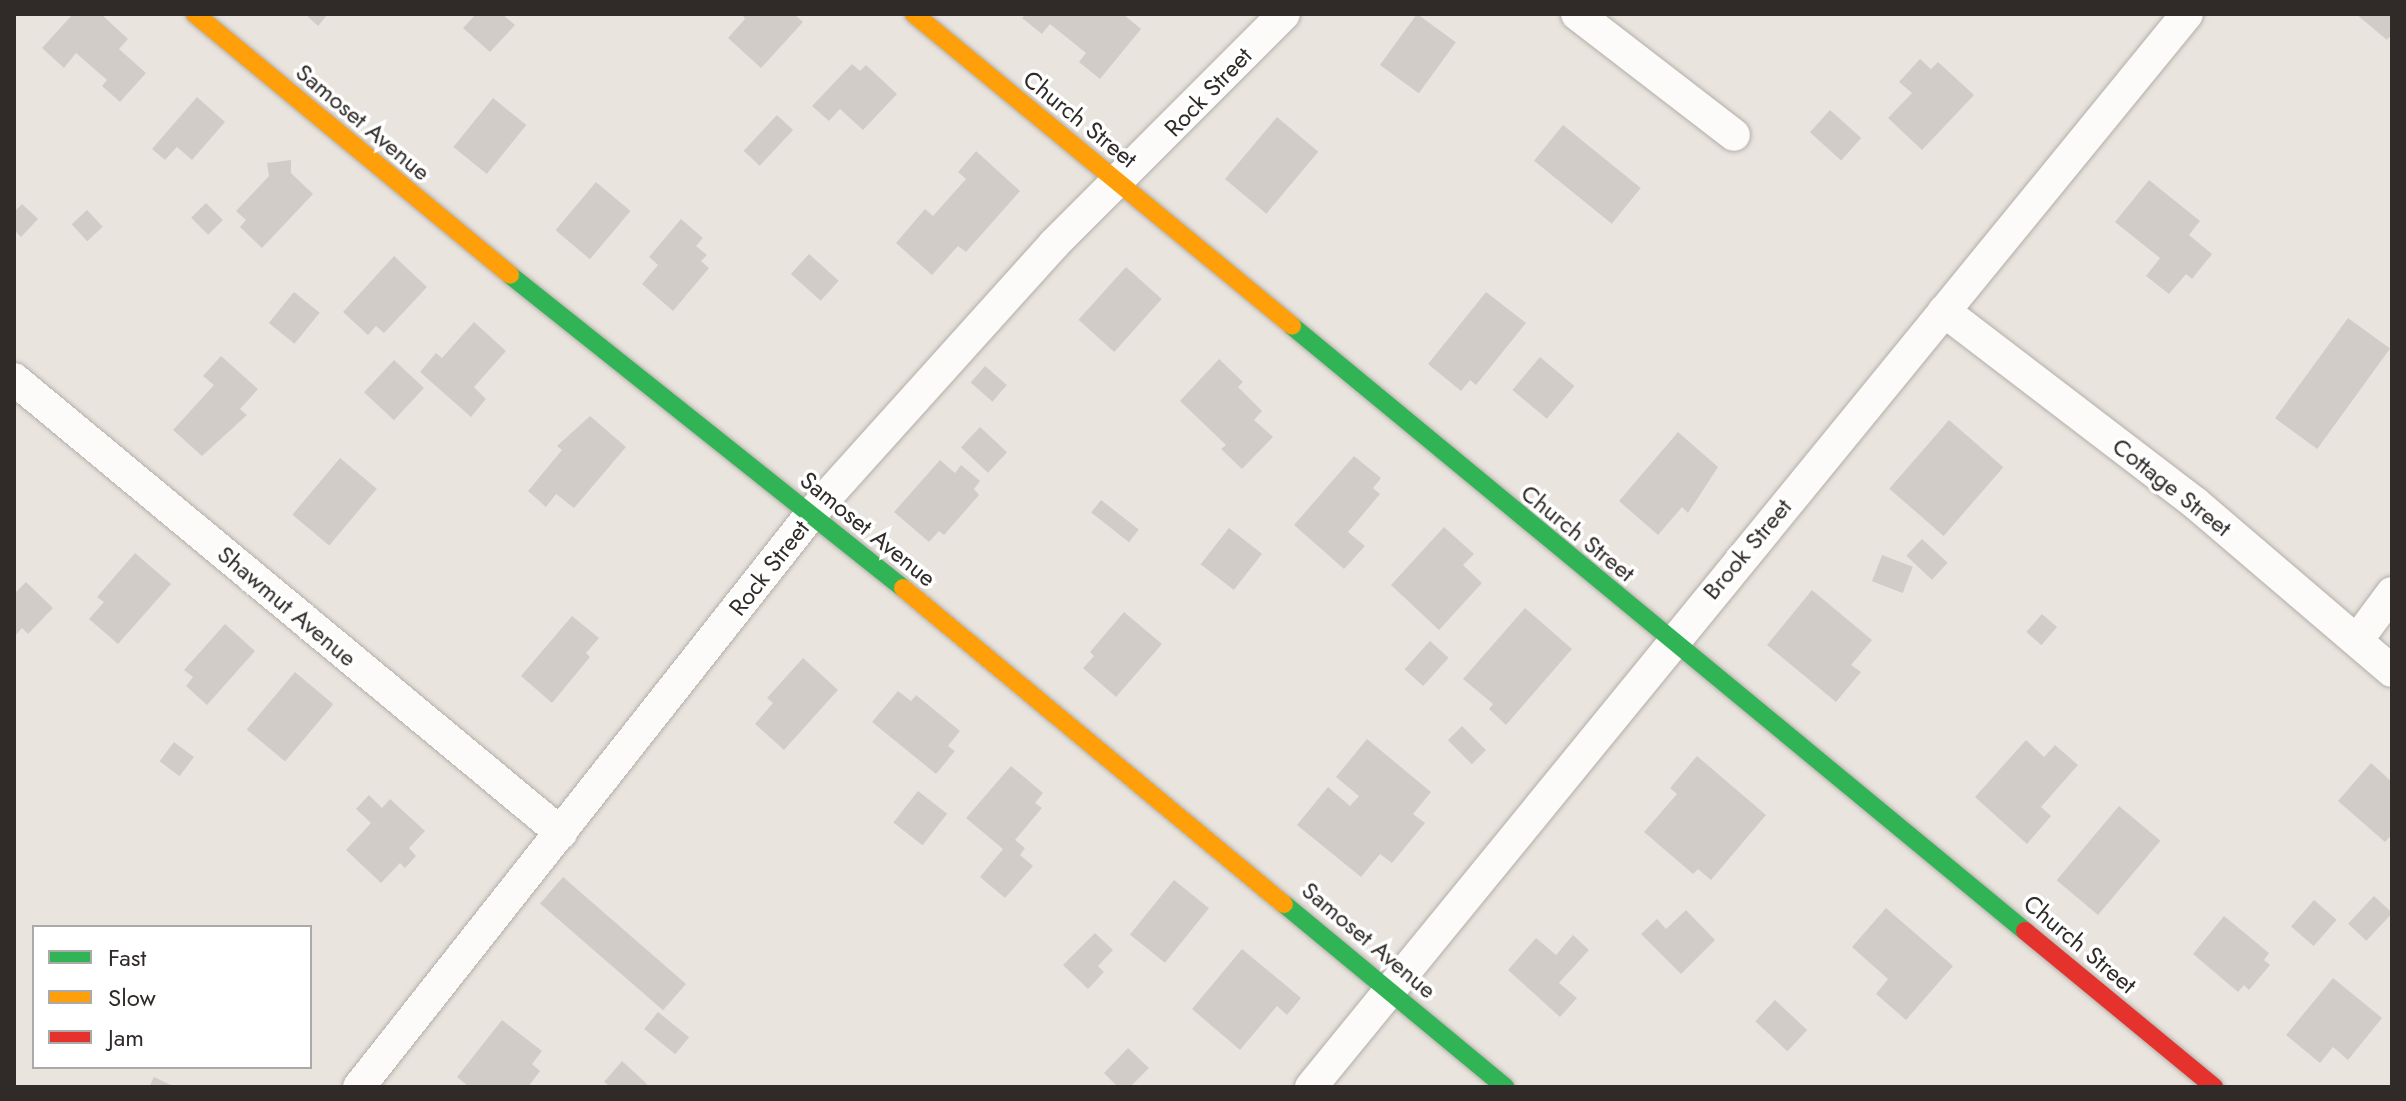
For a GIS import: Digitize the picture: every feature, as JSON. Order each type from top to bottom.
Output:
[{"type":"street","name":"Samoset Avenue","points":[[195,14],[478,249],[812,513],[1390,988],[1505,1087]]},
{"type":"street","name":"Church Street","points":[[914,14],[2214,1087]]},
{"type":"street","name":"Rock Street","points":[[359,1087],[812,513],[1054,244],[1120,183],[1284,14]]},
{"type":"street","points":[[1577,14],[1734,135]]},
{"type":"street","name":"Brook Street","points":[[1311,1087],[1671,641],[2187,14]]},
{"type":"street","name":"Cottage Street","points":[[1944,311],[2194,502],[2392,671]]},
{"type":"street","name":"Shawmut Avenue","points":[[14,379],[561,833]]},
{"type":"street","points":[[2358,639],[2392,593]]},
{"type":"building","points":[[73,14],[101,14],[128,39],[119,49],[146,73],[120,102],[102,86],[107,80],[76,53],[64,68],[42,48]]},
{"type":"building","points":[[305,14],[328,14],[318,26]]},
{"type":"building","points":[[476,14],[502,14],[515,25],[490,52],[463,28]]},
{"type":"building","points":[[742,14],[794,14],[803,22],[761,68],[728,38],[745,19]]},
{"type":"building","points":[[1026,14],[1123,14],[1141,29],[1100,79],[1079,62],[1086,53],[1050,24],[1042,34],[1022,18]]},
{"type":"building","points":[[1417,14],[1456,42],[1419,93],[1380,65]]},
{"type":"building","points":[[2356,14],[2392,14],[2392,34],[2387,40]]},
{"type":"building","points":[[1920,59],[1931,69],[1938,62],[1974,95],[1922,150],[1888,118],[1912,93],[1899,82]]},
{"type":"building","points":[[852,64],[860,71],[866,65],[897,94],[863,130],[840,109],[829,121],[812,106]]},
{"type":"building","points":[[197,97],[225,122],[192,160],[177,147],[165,160],[152,149]]},
{"type":"building","points":[[493,98],[526,125],[487,174],[453,147]]},
{"type":"building","points":[[1830,110],[1861,138],[1841,160],[1810,132]]},
{"type":"building","points":[[777,115],[793,130],[760,166],[744,151]]},
{"type":"building","points":[[1277,117],[1318,152],[1266,214],[1225,179]]},
{"type":"building","points":[[1563,125],[1641,188],[1612,224],[1534,161]]},
{"type":"building","points":[[976,151],[1020,191],[966,252],[958,246],[932,275],[896,243],[925,209],[933,216],[966,179],[958,172]]},
{"type":"building","points":[[291,160],[291,173],[313,194],[262,248],[240,227],[246,220],[236,211],[269,176],[267,163]]},
{"type":"building","points":[[2149,180],[2200,221],[2189,235],[2212,254],[2192,279],[2186,274],[2169,294],[2146,276],[2160,258],[2115,222]]},
{"type":"building","points":[[596,182],[630,211],[590,259],[556,230]]},
{"type":"building","points":[[206,203],[223,220],[208,235],[191,218]]},
{"type":"building","points":[[22,204],[38,219],[21,237],[14,230],[14,212]]},
{"type":"building","points":[[87,210],[103,227],[87,241],[72,224]]},
{"type":"building","points":[[681,219],[703,238],[696,246],[707,255],[701,261],[709,268],[673,311],[642,284],[658,265],[649,257]]},
{"type":"building","points":[[809,254],[839,281],[821,301],[791,274]]},
{"type":"building","points":[[394,256],[427,287],[384,333],[376,326],[368,335],[343,312]]},
{"type":"building","points":[[1126,267],[1162,299],[1114,352],[1078,320]]},
{"type":"building","points":[[294,292],[320,313],[294,344],[269,323]]},
{"type":"building","points":[[1486,292],[1526,323],[1476,385],[1470,380],[1461,391],[1428,364]]},
{"type":"building","points":[[2348,318],[2390,349],[2317,449],[2275,418]]},
{"type":"building","points":[[474,322],[506,351],[474,387],[486,399],[471,417],[420,372],[436,353],[442,358]]},
{"type":"building","points":[[221,356],[258,389],[240,409],[247,415],[202,456],[173,430],[214,385],[203,376]]},
{"type":"building","points":[[1540,357],[1574,386],[1547,419],[1512,390]]},
{"type":"building","points":[[1219,359],[1243,382],[1238,387],[1262,411],[1254,420],[1273,437],[1242,469],[1221,449],[1226,445],[1180,401]]},
{"type":"building","points":[[394,360],[424,388],[394,420],[364,392]]},
{"type":"building","points":[[985,366],[1007,385],[992,402],[971,383]]},
{"type":"building","points":[[590,416],[626,447],[574,508],[556,494],[546,507],[528,491],[562,450],[557,446]]},
{"type":"building","points":[[1949,420],[2003,467],[1944,536],[1889,489]]},
{"type":"building","points":[[980,427],[1007,452],[988,473],[961,447]]},
{"type":"building","points":[[1678,432],[1718,467],[1688,513],[1682,507],[1658,535],[1619,501]]},
{"type":"building","points":[[1354,456],[1381,478],[1373,488],[1380,494],[1348,532],[1365,546],[1344,569],[1294,525]]},
{"type":"building","points":[[340,458],[377,489],[329,546],[292,515]]},
{"type":"building","points":[[940,460],[955,473],[961,465],[980,481],[974,489],[979,495],[944,535],[939,531],[929,542],[894,512]]},
{"type":"building","points":[[1101,500],[1139,530],[1129,542],[1091,513]]},
{"type":"building","points":[[1444,527],[1474,554],[1463,565],[1482,583],[1439,630],[1391,585]]},
{"type":"building","points":[[1229,528],[1262,554],[1234,590],[1201,564]]},
{"type":"building","points":[[1922,539],[1948,563],[1932,580],[1906,556]]},
{"type":"building","points":[[135,553],[171,584],[118,644],[89,619],[104,602],[97,597]]},
{"type":"building","points":[[1882,555],[1913,567],[1903,593],[1872,581]]},
{"type":"building","points":[[26,582],[53,608],[28,634],[22,628],[14,637],[14,594]]},
{"type":"building","points":[[1812,590],[1872,640],[1851,665],[1861,672],[1836,702],[1767,645]]},
{"type":"building","points":[[1525,608],[1572,649],[1506,725],[1489,709],[1493,704],[1463,679]]},
{"type":"building","points":[[1124,612],[1162,644],[1116,697],[1083,668],[1094,656],[1090,652]]},
{"type":"building","points":[[2042,614],[2057,627],[2041,645],[2026,632]]},
{"type":"building","points":[[572,616],[599,638],[586,653],[590,657],[552,703],[521,676]]},
{"type":"building","points":[[225,624],[255,651],[207,705],[186,686],[193,677],[184,670]]},
{"type":"building","points":[[1430,641],[1449,658],[1423,686],[1405,669]]},
{"type":"building","points":[[803,658],[838,690],[784,750],[755,724],[773,703],[767,698]]},
{"type":"building","points":[[295,672],[333,704],[285,762],[247,729]]},
{"type":"building","points":[[898,691],[911,701],[916,695],[960,731],[948,746],[955,751],[936,774],[872,722]]},
{"type":"building","points":[[1462,726],[1486,750],[1472,764],[1448,740]]},
{"type":"building","points":[[1367,739],[1431,792],[1413,814],[1425,823],[1392,863],[1380,854],[1361,877],[1297,825],[1328,787],[1350,806],[1359,796],[1336,777]]},
{"type":"building","points":[[2026,740],[2044,757],[2055,745],[2078,765],[2041,807],[2051,816],[2027,844],[1975,797]]},
{"type":"building","points":[[174,742],[194,757],[180,776],[160,761]]},
{"type":"building","points":[[1697,756],[1766,815],[1711,880],[1698,869],[1693,874],[1644,832],[1677,794],[1670,788]]},
{"type":"building","points":[[2371,763],[2392,782],[2392,834],[2385,842],[2338,801]]},
{"type":"building","points":[[1011,766],[1043,793],[1035,803],[1042,808],[1015,840],[1025,848],[1020,855],[1033,866],[1005,898],[980,877],[1003,849],[966,818]]},
{"type":"building","points":[[918,791],[947,814],[923,845],[893,823]]},
{"type":"building","points":[[369,795],[382,808],[390,799],[425,831],[409,848],[416,856],[405,868],[400,863],[381,883],[346,850],[371,823],[356,809]]},
{"type":"building","points":[[2119,806],[2160,841],[2098,915],[2057,880]]},
{"type":"building","points":[[563,877],[686,984],[663,1010],[540,903]]},
{"type":"building","points":[[1174,880],[1209,908],[1165,963],[1130,934]]},
{"type":"building","points":[[2374,896],[2392,913],[2366,941],[2348,924]]},
{"type":"building","points":[[2314,900],[2337,920],[2314,946],[2291,926]]},
{"type":"building","points":[[1886,908],[1953,966],[1906,1020],[1876,994],[1888,979],[1852,947]]},
{"type":"building","points":[[1686,910],[1715,940],[1681,974],[1641,934],[1657,919],[1666,929]]},
{"type":"building","points":[[2224,916],[2269,953],[2264,960],[2270,965],[2249,990],[2244,985],[2238,992],[2193,954]]},
{"type":"building","points":[[1095,933],[1113,950],[1098,966],[1104,972],[1088,989],[1063,965]]},
{"type":"building","points":[[1573,935],[1589,950],[1559,983],[1577,998],[1560,1017],[1508,970],[1536,938],[1556,955]]},
{"type":"building","points":[[1242,949],[1301,998],[1287,1015],[1277,1006],[1240,1050],[1192,1009]]},
{"type":"building","points":[[2333,978],[2382,1018],[2348,1060],[2333,1047],[2320,1063],[2286,1035]]},
{"type":"building","points":[[1775,1000],[1807,1030],[1787,1051],[1755,1021]]},
{"type":"building","points":[[658,1012],[689,1037],[675,1054],[644,1029]]},
{"type":"building","points":[[502,1020],[542,1051],[532,1064],[540,1071],[528,1087],[469,1087],[457,1077]]},
{"type":"building","points":[[1128,1048],[1149,1068],[1130,1087],[1118,1087],[1104,1073]]},
{"type":"building","points":[[622,1061],[647,1084],[644,1087],[611,1087],[604,1082]]},
{"type":"building","points":[[154,1077],[175,1087],[149,1087]]},
{"type":"traffic: fast","points":[[510,275],[903,588]]},
{"type":"traffic: fast","points":[[1292,326],[2025,931]]},
{"type":"traffic: fast","points":[[1284,904],[1505,1087]]},
{"type":"traffic: slow","points":[[195,14],[510,275]]},
{"type":"traffic: slow","points":[[914,14],[1292,326]]},
{"type":"traffic: slow","points":[[903,588],[1284,904]]},
{"type":"traffic: jam","points":[[2025,931],[2214,1087]]}]
